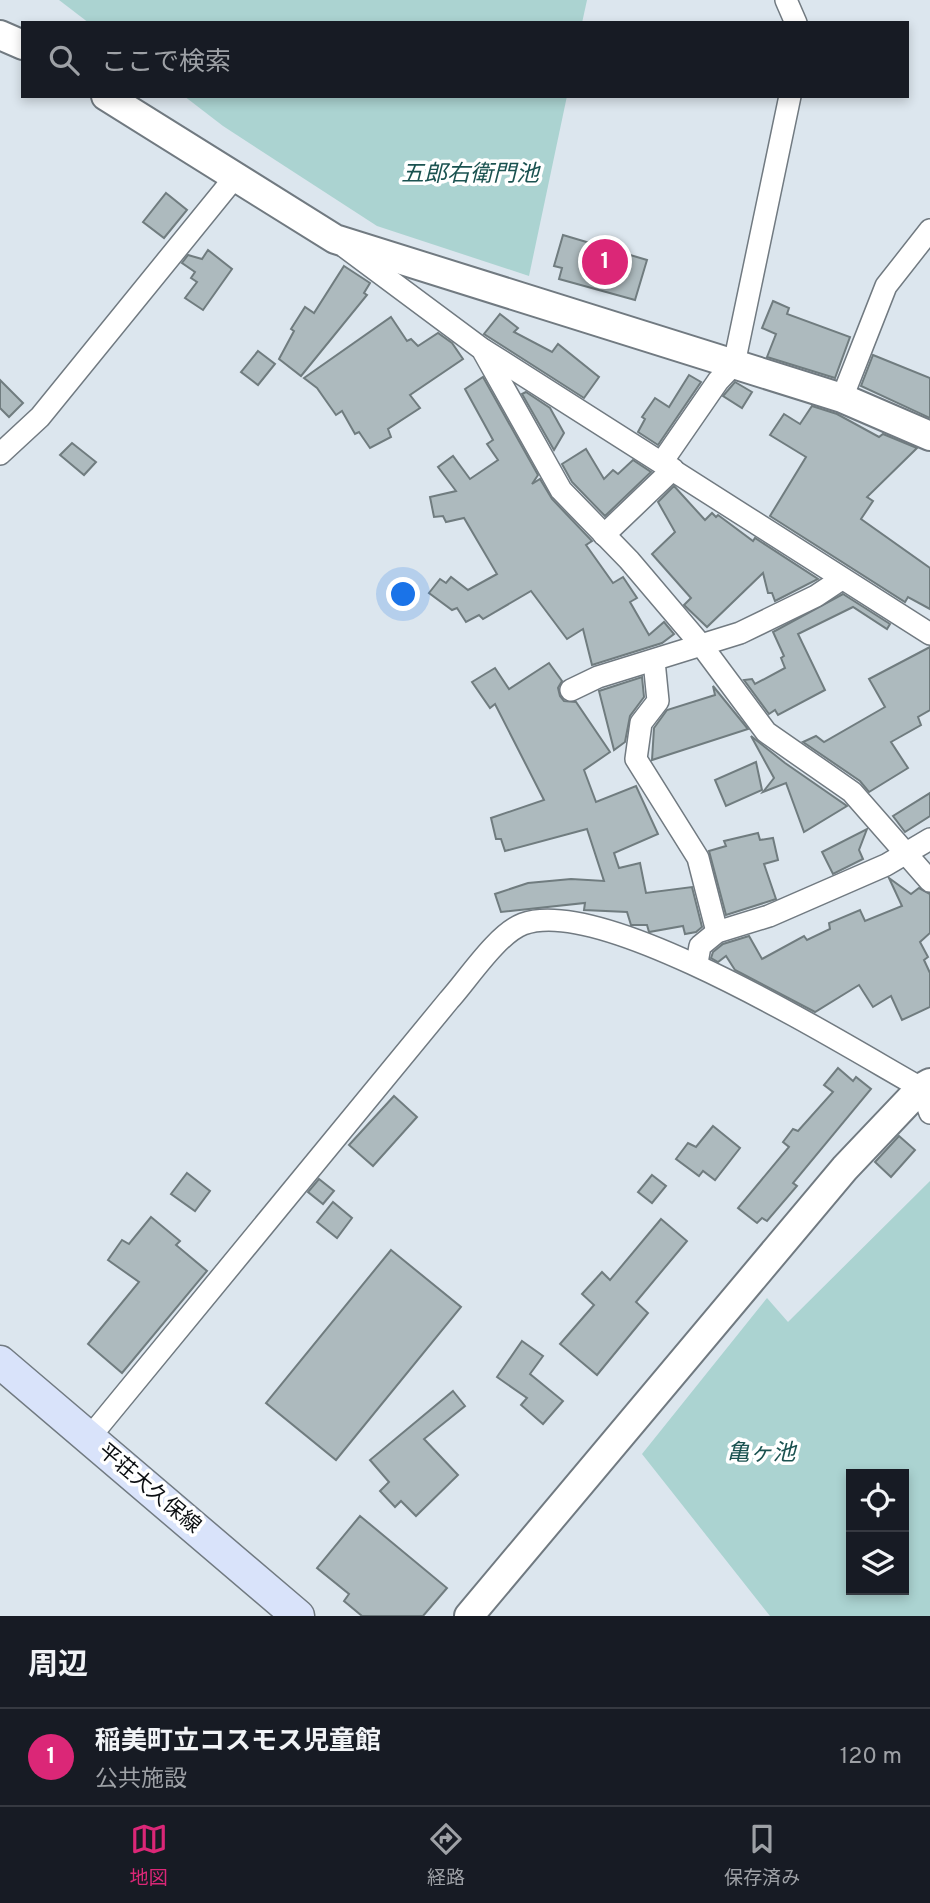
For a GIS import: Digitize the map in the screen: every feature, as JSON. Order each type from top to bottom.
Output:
[{"type":"main road","name":"平荘大久保線","points":[[0,1362],[298,1616]]},
{"type":"street","points":[[786,0],[795,21]]},
{"type":"street","points":[[0,35],[21,44]]},
{"type":"street","points":[[109,98],[335,239],[482,349],[930,634]]},
{"type":"street","points":[[604,535],[668,465],[718,381],[734,364],[790,98]]},
{"type":"street","points":[[0,454],[40,417],[235,177]]},
{"type":"street","points":[[842,398],[886,286],[930,230]]},
{"type":"street","points":[[335,239],[842,398],[930,436]]},
{"type":"street","points":[[482,349],[561,490],[702,646],[766,732],[852,792],[930,881]]},
{"type":"street","points":[[571,690],[598,677],[740,632],[834,586],[840,579]]},
{"type":"street","points":[[654,661],[659,701],[641,723],[636,759],[698,858],[717,932]]},
{"type":"street","points":[[696,964],[700,946],[717,932],[769,916],[886,865],[930,839]]},
{"type":"street","points":[[89,1438],[507,933],[524,923],[564,920],[650,946],[696,964],[927,1095],[845,1168],[469,1616]]},
{"type":"water","points":[[59,0],[587,0],[582,21],[86,21]]},
{"type":"water","name":"五郎右衛門池","points":[[187,98],[567,98],[529,276],[377,226],[223,126]]},
{"type":"water","name":"亀ヶ池","points":[[930,1181],[930,1616],[770,1616],[642,1454],[767,1298],[788,1322]]},
{"type":"building","points":[[166,193],[187,210],[164,238],[143,222]]},
{"type":"building","points":[[563,235],[647,260],[635,300],[559,279],[562,268],[554,266]]},
{"type":"building","points":[[208,250],[232,269],[203,310],[185,298],[197,282],[191,278],[195,272],[182,263],[188,255],[202,259]]},
{"type":"building","points":[[344,266],[370,283],[364,293],[367,295],[301,376],[279,359],[294,331],[291,329],[305,307],[314,313]]},
{"type":"building","points":[[773,301],[789,308],[787,314],[850,337],[835,378],[767,357],[776,334],[762,328]]},
{"type":"building","points":[[500,314],[518,328],[514,332],[552,352],[558,344],[599,377],[584,398],[484,334]]},
{"type":"building","points":[[391,317],[407,341],[411,339],[418,346],[438,333],[452,343],[463,359],[410,395],[420,408],[388,429],[391,437],[370,448],[359,432],[355,434],[342,411],[336,415],[317,388],[304,378]]},
{"type":"building","points":[[258,351],[275,364],[258,385],[241,372]]},
{"type":"building","points":[[873,355],[930,378],[930,418],[861,386]]},
{"type":"building","points":[[689,375],[701,382],[658,445],[638,432],[645,419],[642,417],[655,398],[669,407]]},
{"type":"building","points":[[483,377],[538,475],[532,484],[540,479],[552,499],[592,541],[586,545],[613,583],[623,577],[637,598],[630,602],[649,635],[664,622],[674,634],[662,643],[592,665],[583,629],[567,639],[531,591],[483,619],[479,615],[466,622],[457,608],[452,610],[429,593],[440,579],[446,583],[451,577],[468,590],[497,574],[464,518],[446,522],[443,516],[434,517],[430,497],[456,491],[438,467],[453,456],[470,479],[498,460],[487,444],[493,440],[465,389]]},
{"type":"building","points":[[0,380],[23,403],[9,417],[0,408]]},
{"type":"building","points":[[735,382],[752,392],[742,408],[723,396]]},
{"type":"building","points":[[526,392],[550,408],[564,433],[554,450],[522,394]]},
{"type":"building","points":[[812,406],[837,414],[879,437],[883,434],[917,448],[867,497],[873,501],[861,519],[930,568],[930,609],[908,597],[905,602],[770,516],[806,457],[770,435],[784,414],[800,424]]},
{"type":"building","points":[[72,443],[96,462],[84,475],[60,455]]},
{"type":"building","points":[[586,449],[604,479],[613,470],[618,474],[633,460],[651,472],[605,516],[572,482],[562,464]]},
{"type":"building","points":[[674,486],[705,520],[712,513],[716,517],[718,515],[753,541],[755,538],[818,579],[775,601],[772,593],[768,593],[763,573],[707,627],[684,605],[691,598],[652,554],[675,532],[658,502]]},
{"type":"building","points":[[843,594],[890,624],[887,629],[853,607],[798,634],[825,690],[778,715],[775,710],[769,714],[744,680],[752,679],[755,684],[785,668],[781,658],[784,656],[773,632]]},
{"type":"building","points":[[930,647],[930,710],[918,717],[921,725],[891,742],[908,768],[869,792],[860,781],[803,742],[816,736],[824,742],[885,707],[869,679]]},
{"type":"building","points":[[549,663],[562,681],[558,688],[560,696],[564,701],[576,702],[610,752],[584,770],[596,802],[636,786],[658,834],[614,853],[619,868],[640,863],[646,893],[692,887],[702,927],[696,932],[685,934],[683,926],[649,932],[647,925],[631,925],[627,912],[584,910],[585,903],[501,912],[495,894],[528,883],[571,879],[604,881],[587,829],[505,851],[501,839],[496,839],[491,818],[544,800],[495,704],[490,708],[472,682],[495,668],[509,689]]},
{"type":"building","points":[[642,677],[644,697],[630,716],[625,742],[614,750],[599,691]]},
{"type":"building","points":[[713,686],[748,729],[652,760],[654,728],[667,710],[715,695]]},
{"type":"building","points":[[751,736],[847,806],[804,832],[786,783],[763,792],[774,778]]},
{"type":"building","points":[[756,762],[762,790],[726,806],[715,780]]},
{"type":"building","points":[[930,793],[930,816],[905,832],[893,816]]},
{"type":"building","points":[[867,829],[859,850],[863,859],[833,874],[822,852]]},
{"type":"building","points":[[758,833],[760,840],[773,838],[778,860],[764,864],[776,899],[726,915],[709,851],[726,846],[724,841]]},
{"type":"building","points":[[889,878],[911,894],[919,888],[930,894],[930,933],[920,942],[928,957],[924,960],[930,973],[930,1007],[902,1020],[891,996],[873,1007],[859,985],[815,1012],[735,970],[726,956],[718,962],[711,958],[713,952],[723,944],[749,936],[762,959],[804,936],[807,940],[830,929],[829,923],[860,910],[865,921],[902,906]]},
{"type":"building","points":[[838,1068],[853,1081],[856,1077],[871,1089],[793,1183],[797,1186],[767,1221],[762,1218],[757,1223],[738,1208],[789,1147],[783,1142],[793,1129],[798,1131],[833,1092],[824,1085]]},
{"type":"building","points":[[394,1096],[417,1117],[373,1166],[349,1145]]},
{"type":"building","points":[[713,1126],[740,1148],[715,1180],[703,1171],[699,1176],[676,1159],[688,1143],[696,1147]]},
{"type":"building","points":[[899,1136],[915,1150],[891,1177],[875,1162]]},
{"type":"building","points":[[187,1173],[210,1191],[195,1211],[171,1194]]},
{"type":"building","points":[[652,1175],[666,1186],[652,1203],[638,1192]]},
{"type":"building","points":[[319,1179],[334,1191],[323,1204],[308,1192]]},
{"type":"building","points":[[333,1202],[352,1218],[337,1238],[317,1222]]},
{"type":"building","points":[[151,1217],[180,1241],[176,1245],[207,1271],[122,1373],[88,1344],[139,1282],[108,1260],[122,1240],[129,1244]]},
{"type":"building","points":[[661,1219],[687,1241],[636,1302],[648,1313],[597,1375],[560,1344],[594,1305],[582,1294],[602,1272],[610,1280]]},
{"type":"building","points":[[391,1250],[461,1307],[336,1460],[266,1403]]},
{"type":"building","points":[[522,1341],[543,1356],[530,1374],[563,1401],[543,1424],[521,1405],[527,1398],[497,1377]]},
{"type":"building","points":[[453,1391],[465,1406],[424,1439],[458,1475],[416,1516],[401,1501],[395,1507],[380,1491],[389,1482],[370,1460]]},
{"type":"building","points":[[360,1516],[447,1588],[423,1616],[362,1616],[344,1601],[349,1594],[317,1568]]},
{"type":"place","name":"稲美町立コスモス児童館","points":[[605,262]]}]
